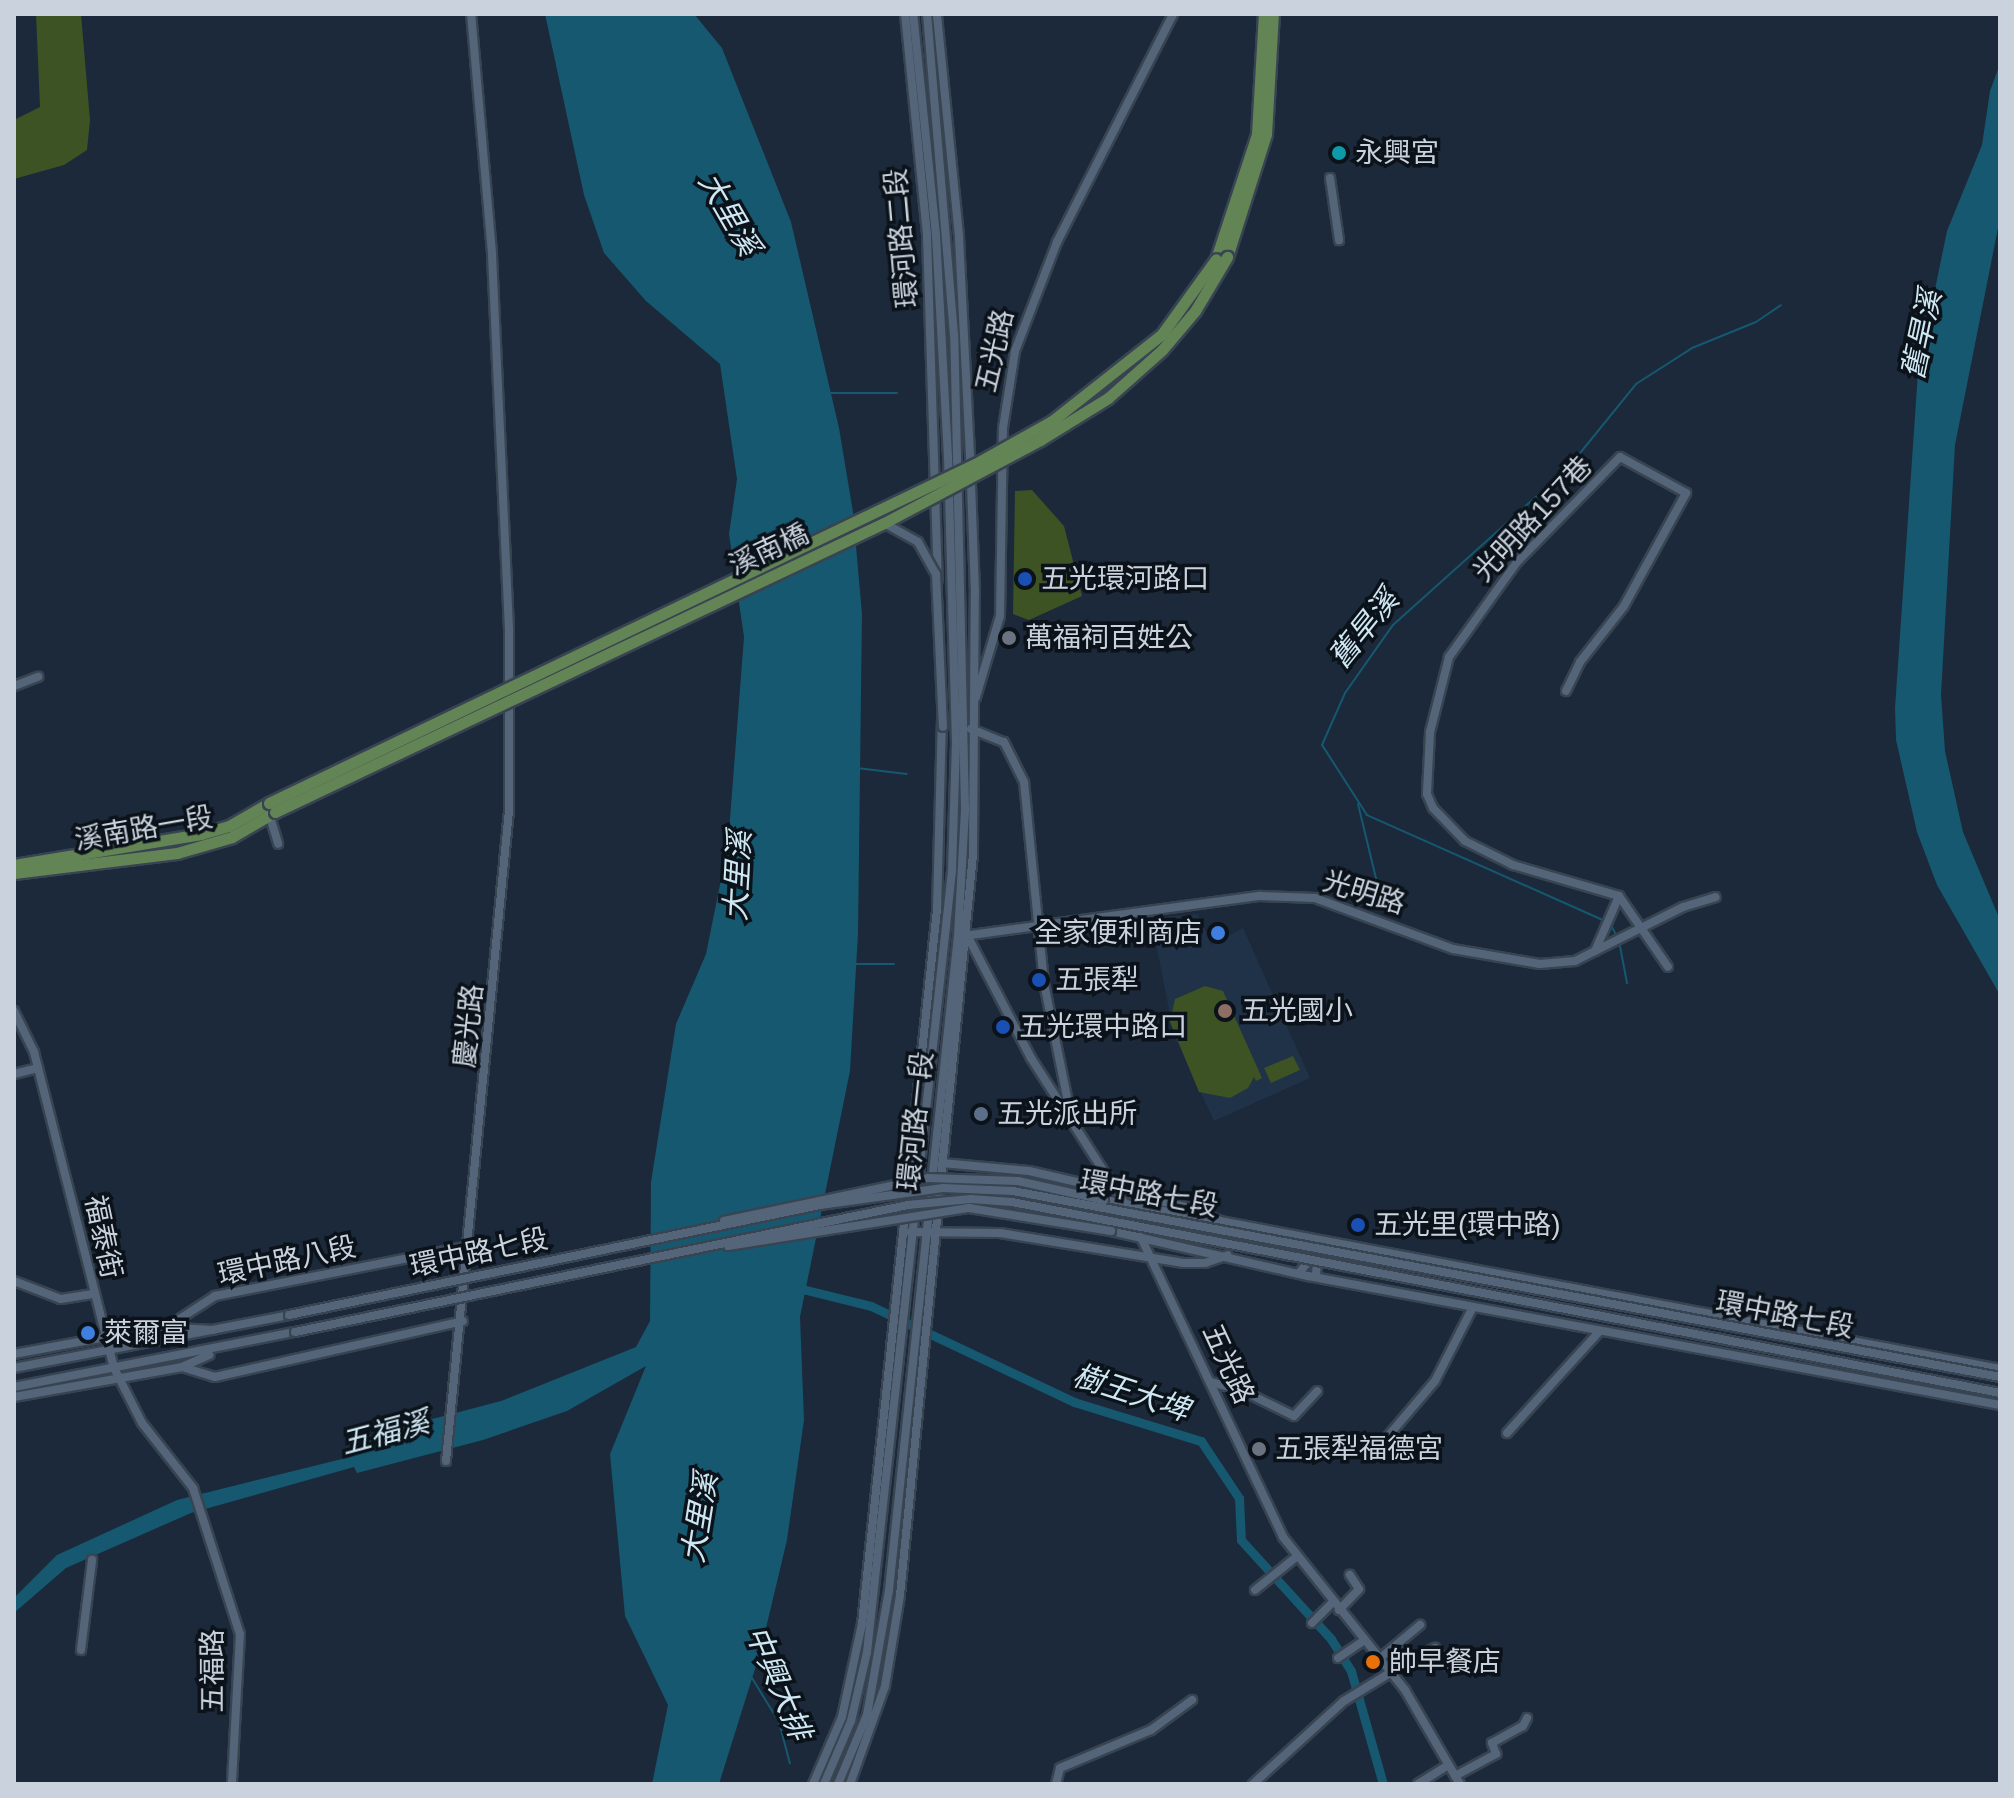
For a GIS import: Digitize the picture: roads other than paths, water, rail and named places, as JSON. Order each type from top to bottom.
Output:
[{"type":"main road","points":[[1221,258],[1257,134],[1264,14]]},
{"type":"main road","points":[[1221,258],[1266,134],[1273,14]]},
{"type":"main road","name":"溪南橋","points":[[272,811],[884,523],[1040,440],[1108,398],[1162,350],[1195,311],[1221,258]]},
{"type":"main road","name":"溪南橋","points":[[272,811],[975,464],[1052,421],[1162,334],[1221,258]]},
{"type":"main road","name":"溪南路一段","points":[[14,865],[201,834],[272,811]]},
{"type":"main road","name":"溪南路一段","points":[[14,873],[177,853],[232,837],[272,811]]},
{"type":"street","name":"慶光路","points":[[446,1461],[463,1321],[509,810],[509,629],[492,253],[471,14]]},
{"type":"street","name":"環河路二段","points":[[905,14],[927,236],[936,459]]},
{"type":"street","name":"環河路二段","points":[[913,14],[936,235],[948,457]]},
{"type":"street","name":"環河路二段","points":[[927,14],[949,243],[959,454]]},
{"type":"street","name":"環河路二段","points":[[937,14],[959,236],[970,455]]},
{"type":"street","name":"五光路","points":[[943,727],[966,712],[974,701],[1000,616],[1003,428],[1015,351],[1057,242],[1173,14]]},
{"type":"street","points":[[1330,178],[1339,240]]},
{"type":"street","name":"環河路一段","points":[[959,454],[966,712],[970,728]]},
{"type":"street","name":"環河路一段","points":[[850,1784],[885,1686],[897,1611],[939,1232],[963,936],[970,728],[974,701],[970,455]]},
{"type":"street","name":"環河路一段","points":[[838,1784],[867,1715],[880,1653],[927,1232],[928,1164],[947,936],[955,720],[948,457]]},
{"type":"street","name":"光明路157巷","points":[[1566,691],[1580,662],[1624,606],[1686,493],[1620,457],[1517,562],[1449,657],[1430,732],[1427,783],[1433,808],[1465,841],[1513,865],[1618,900]]},
{"type":"street","name":"環河路一段","points":[[813,1784],[842,1717],[862,1624],[934,936],[943,727],[937,687],[936,459]]},
{"type":"street","points":[[884,523],[918,542],[936,574],[943,727]]},
{"type":"street","points":[[14,686],[38,677]]},
{"type":"street","points":[[943,696],[955,720]]},
{"type":"street","name":"五光路","points":[[955,720],[1000,738],[1018,763],[1028,811],[1037,928],[1070,1116]]},
{"type":"street","points":[[272,811],[278,844]]},
{"type":"street","name":"光明路","points":[[934,936],[1037,928],[1260,896],[1315,898],[1453,949],[1540,964],[1575,961],[1642,927],[1716,897]]},
{"type":"street","points":[[1595,951],[1618,900],[1642,927],[1668,967]]},
{"type":"street","name":"環河路一段","points":[[824,1784],[851,1721],[867,1652],[914,1232],[928,1164],[963,936]]},
{"type":"street","name":"五光路","points":[[963,936],[1031,1058],[1070,1116],[1112,1190],[1126,1206],[1258,1489],[1296,1557],[1392,1676],[1457,1780]]},
{"type":"street","name":"福泰街","points":[[14,1011],[28,1033],[38,1068],[108,1352],[142,1423],[193,1488]]},
{"type":"street","points":[[14,1074],[38,1068]]},
{"type":"street","name":"環中路七段","points":[[909,1165],[945,1163],[1029,1171],[1191,1208],[1220,1221],[2000,1369]]},
{"type":"street","points":[[691,1232],[752,1213],[928,1178],[1018,1181],[1126,1206],[1220,1221]]},
{"type":"street","name":"環中路七段","points":[[289,1315],[907,1191],[1013,1191],[2000,1377]]},
{"type":"street","name":"環中路七段","points":[[228,1348],[908,1205],[1012,1202],[2000,1393]]},
{"type":"street","points":[[691,1249],[969,1208],[1111,1231],[1229,1255]]},
{"type":"street","name":"環中路七段","points":[[901,1232],[1000,1233],[1152,1259],[1205,1263],[1229,1255],[1316,1277],[2000,1405]]},
{"type":"street","points":[[1299,1273],[1308,1255],[1301,1235]]},
{"type":"street","points":[[1316,1277],[1321,1238]]},
{"type":"street","name":"環中路八段","points":[[167,1327],[215,1296],[470,1246]]},
{"type":"street","points":[[14,1281],[61,1299],[93,1294]]},
{"type":"street","points":[[1372,1455],[1435,1381],[1473,1307]]},
{"type":"street","name":"環中路八段","points":[[14,1368],[225,1330],[289,1315]]},
{"type":"street","points":[[182,1367],[215,1377],[463,1321]]},
{"type":"street","name":"環中路八段","points":[[14,1354],[167,1327],[225,1330]]},
{"type":"street","points":[[1507,1433],[1599,1332]]},
{"type":"street","points":[[14,1387],[182,1367],[228,1348]]},
{"type":"street","points":[[14,1397],[228,1348]]},
{"type":"street","points":[[1210,1382],[1239,1389],[1294,1416],[1317,1391]]},
{"type":"street","name":"五福路","points":[[193,1488],[205,1514],[240,1634],[232,1784]]},
{"type":"street","points":[[1255,1590],[1296,1557]]},
{"type":"street","points":[[81,1650],[92,1560]]},
{"type":"street","points":[[1312,1623],[1359,1589],[1350,1575]]},
{"type":"street","points":[[1378,1660],[1420,1625]]},
{"type":"street","points":[[1338,1658],[1362,1642]]},
{"type":"street","points":[[1253,1784],[1305,1733],[1369,1687],[1435,1648],[1447,1665]]},
{"type":"street","points":[[1056,1784],[1060,1768],[1151,1730],[1192,1700]]},
{"type":"street","points":[[1457,1780],[1496,1754],[1492,1743],[1523,1726],[1527,1718]]},
{"type":"street","points":[[1418,1784],[1449,1765]]},
{"type":"water","points":[[545,14],[694,14],[722,48],[791,222],[839,428],[853,512],[862,614],[858,934],[850,1071],[800,1317],[804,1420],[787,1540],[760,1653],[719,1784],[652,1784],[668,1705],[625,1616],[610,1454],[646,1366],[567,1411],[483,1440],[357,1473],[354,1467],[191,1513],[66,1568],[14,1613],[14,1598],[57,1555],[177,1500],[354,1456],[362,1447],[360,1438],[501,1401],[636,1347],[650,1321],[651,1182],[676,1024],[706,954],[728,845],[744,637],[729,534],[737,479],[720,364],[646,301],[604,253],[584,195]]},
{"type":"water","name":"舊旱溪","points":[[2000,64],[2000,218],[1955,445],[1941,695],[1945,751],[1963,832],[2000,920],[2000,995],[1937,885],[1917,832],[1896,740],[1895,708],[1918,372],[1947,231],[1982,145],[1990,91]]},
{"type":"waterway","name":"舊旱溪","points":[[1605,921],[1367,815],[1322,745],[1345,693],[1393,625],[1568,468],[1636,384],[1692,348],[1756,322],[1781,305]]},
{"type":"waterway","points":[[830,393],[897,393]]},
{"type":"waterway","points":[[857,768],[907,774]]},
{"type":"waterway","points":[[1358,804],[1383,907]]},
{"type":"waterway","name":"舊旱溪","points":[[1610,923],[1616,935]]},
{"type":"waterway","name":"舊旱溪","points":[[1619,941],[1627,983]]},
{"type":"waterway","points":[[856,964],[894,964]]},
{"type":"waterway","name":"樹王大埤","points":[[794,1287],[871,1306],[1074,1402],[1201,1441],[1239,1498],[1241,1540],[1331,1639],[1351,1671],[1383,1784]]},
{"type":"waterway","name":"中興大排","points":[[752,1678],[779,1722],[790,1764]]},
{"type":"place","name":"永興宮","points":[[1339,153]]},
{"type":"place","name":"五光環河路口","points":[[1025,579]]},
{"type":"place","name":"萬福祠百姓公","points":[[1009,638]]},
{"type":"place","name":"全家便利商店","points":[[1218,933]]},
{"type":"place","name":"五張犁","points":[[1039,980]]},
{"type":"place","name":"五光國小","points":[[1225,1011]]},
{"type":"place","name":"五光環中路口","points":[[1003,1027]]},
{"type":"place","name":"五光派出所","points":[[981,1114]]},
{"type":"place","name":"五光里(環中路)","points":[[1358,1225]]},
{"type":"place","name":"萊爾富","points":[[88,1333]]},
{"type":"place","name":"五張犁福德宮","points":[[1259,1449]]},
{"type":"place","name":"帥早餐店","points":[[1373,1662]]},
{"type":"water label","name":"大里溪","points":[[729,214]]},
{"type":"water label","name":"大里溪","points":[[738,876]]},
{"type":"water label","name":"五福溪","points":[[385,1433]]},
{"type":"water label","name":"大里溪","points":[[700,1518]]}]
